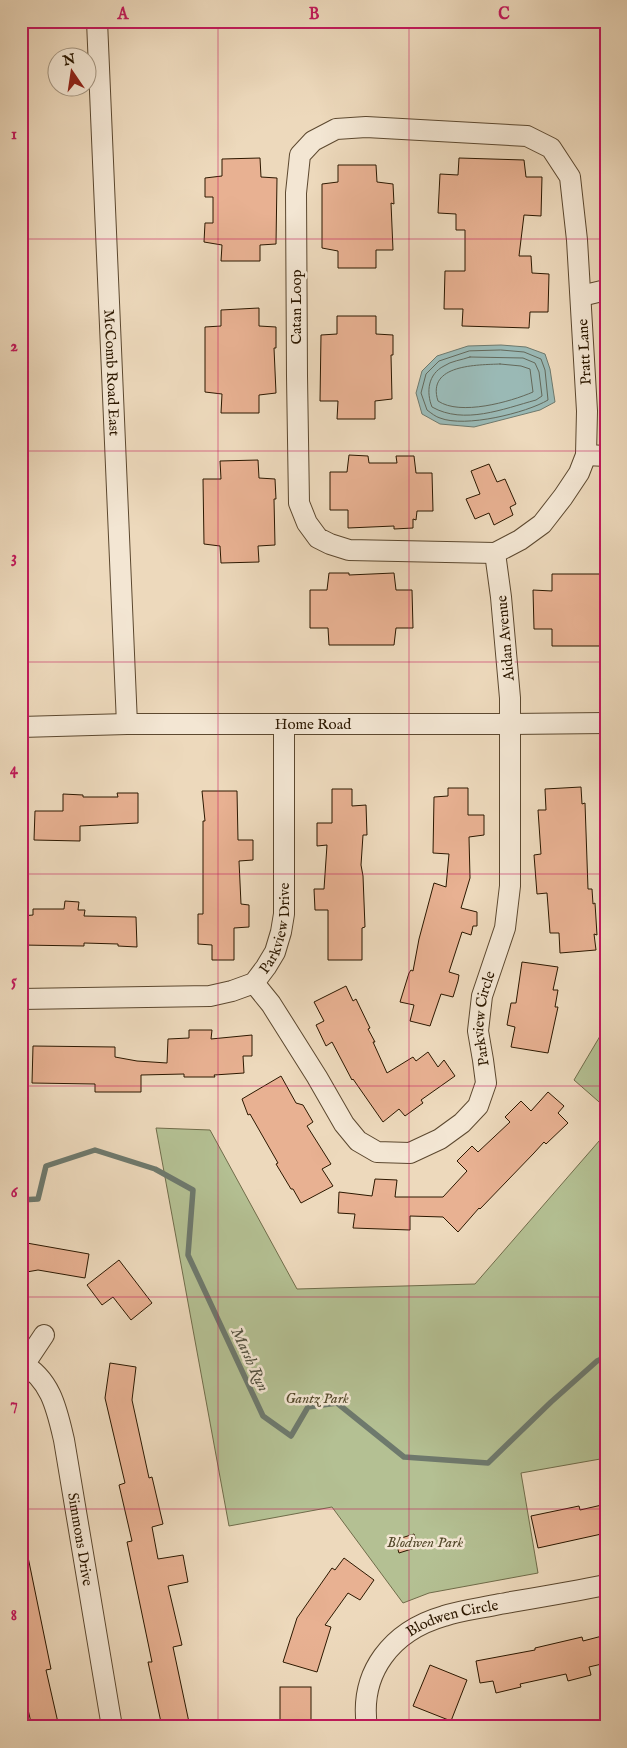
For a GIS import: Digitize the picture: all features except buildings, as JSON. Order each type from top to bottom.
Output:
[{"type":"street","name":"McComb Road East","points":[[97,21],[127,724]]},
{"type":"street","name":"Catan Loop","points":[[495,553],[349,550],[318,538],[307,523],[300,503],[296,376],[296,193],[300,155],[313,141],[336,129],[366,127],[527,136],[550,148]]},
{"type":"street","name":"Pratt Lane","points":[[495,553],[520,540],[542,524],[564,497],[579,473],[596,456],[587,411],[577,240],[570,177],[550,148]]},
{"type":"street","points":[[581,296],[606,290]]},
{"type":"street","name":"Aidan Avenue","points":[[495,553],[502,606],[511,724]]},
{"type":"street","name":"Home Road","points":[[21,727],[127,724],[511,724],[606,722]]},
{"type":"street","name":"Parkview Drive","points":[[21,999],[210,996],[254,983],[275,952],[284,914],[284,724]]},
{"type":"street","name":"Parkview Circle","points":[[254,983],[271,1004],[344,1124],[358,1141],[377,1152],[410,1153],[440,1138],[462,1123],[478,1106],[486,1083],[484,1060],[478,1032],[482,996],[505,928],[510,886],[511,724]]},
{"type":"street","points":[[23,1364],[44,1334]]},
{"type":"street","name":"Simmons Drive","points":[[23,1364],[37,1374],[48,1389],[54,1402],[62,1433],[112,1727]]},
{"type":"street","name":"Blodwen Circle","points":[[367,1727],[366,1702],[374,1669],[398,1639],[416,1627],[443,1616],[606,1585]]},
{"type":"green space","points":[[606,1026],[606,1108],[574,1080]]},
{"type":"green space","name":"Gantz Park","points":[[156,1128],[210,1130],[297,1289],[475,1284],[606,1133],[606,1458],[521,1473],[538,1573],[429,1593],[403,1603],[332,1507],[229,1526]]},
{"type":"water","points":[[501,345],[526,347],[545,354],[550,369],[555,402],[540,410],[474,427],[440,424],[422,414],[416,393],[422,371],[437,356],[468,346]]},
{"type":"waterway","name":"Marsh Run","points":[[21,1200],[38,1199],[46,1166],[95,1150],[155,1169],[193,1190],[188,1255],[263,1416],[291,1436],[308,1407],[337,1403],[404,1457],[488,1463],[551,1402],[597,1361],[606,1357]]},
{"type":"park label","name":"Blodwen Park","points":[[425,1542]]}]
